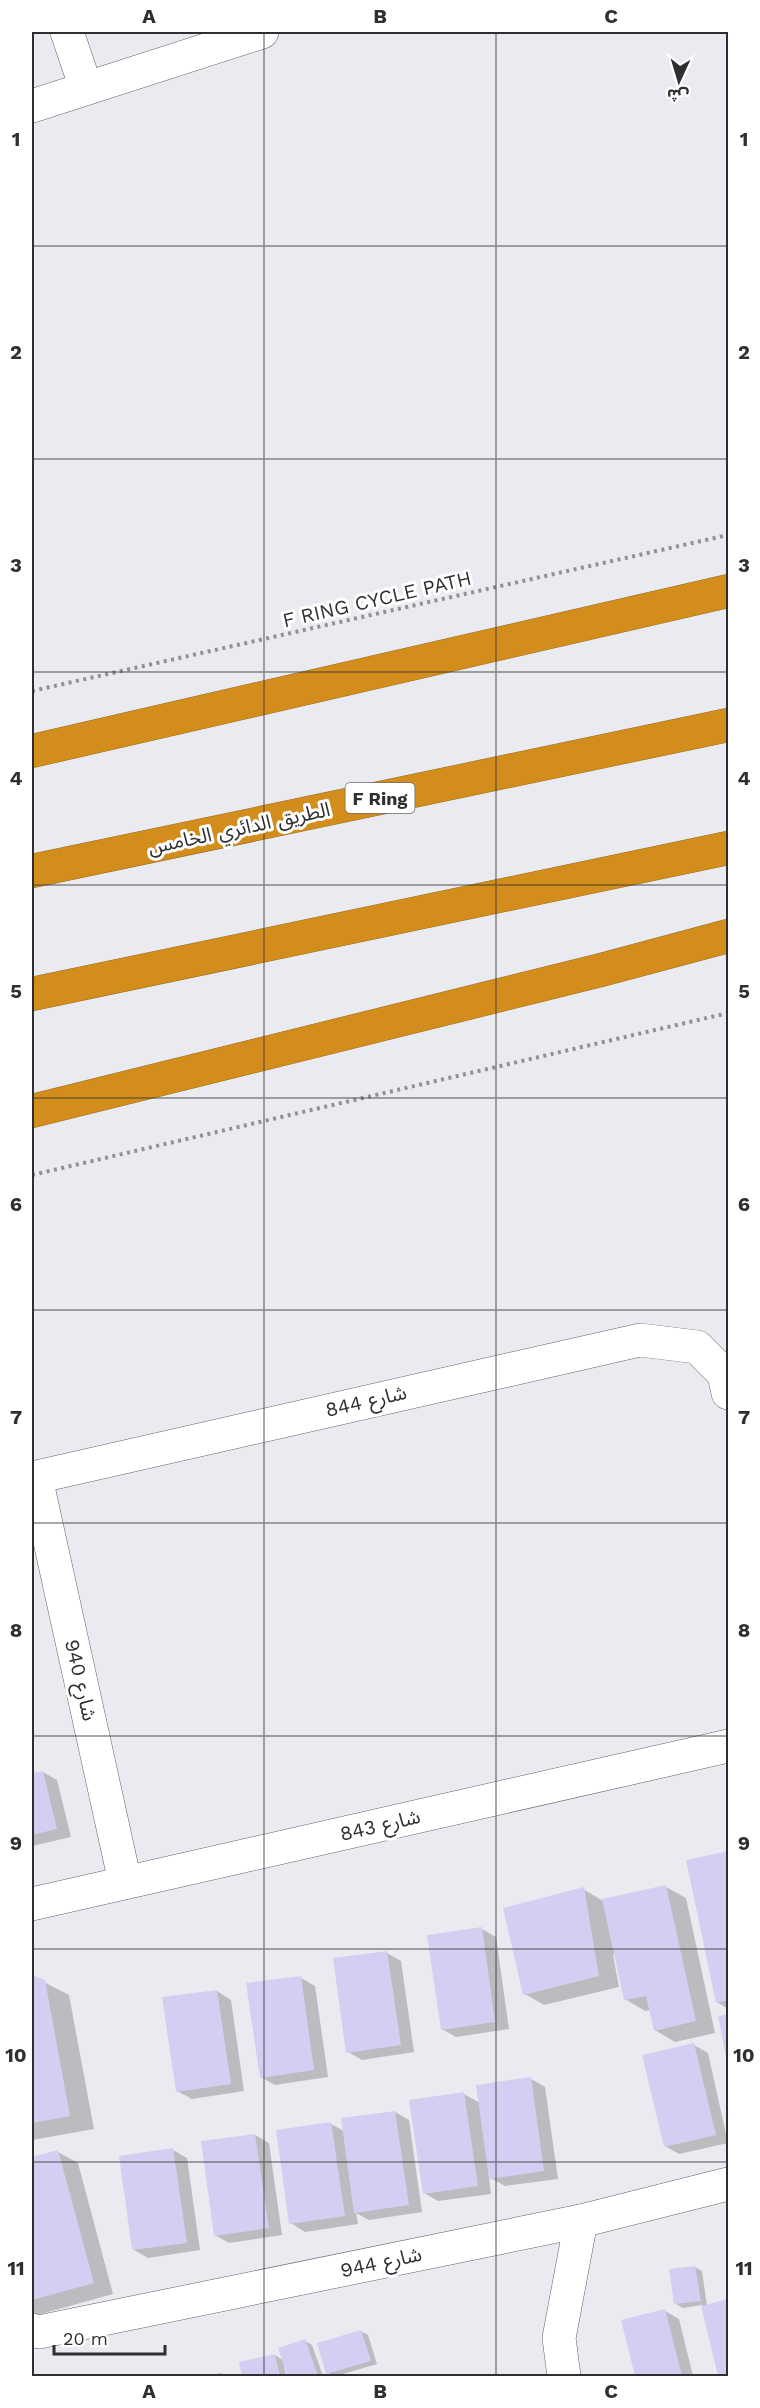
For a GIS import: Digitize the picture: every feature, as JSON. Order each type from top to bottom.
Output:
[{"type":"highway","points":[[32,751],[729,591]]},
{"type":"highway","points":[[596,622],[729,603]]},
{"type":"highway","name":"الطريق الدائري الخامس","points":[[32,871],[729,725]]},
{"type":"highway","points":[[32,994],[729,848]]},
{"type":"highway","points":[[32,1111],[601,970],[729,936]]},
{"type":"highway","points":[[601,970],[729,959]]},
{"type":"street","points":[[67,32],[86,88]]},
{"type":"street","points":[[32,106],[262,32]]},
{"type":"street","name":"شارع 844","points":[[34,1478],[640,1340],[697,1347],[723,1374],[728,1391]]},
{"type":"street","name":"شارع 940","points":[[34,1478],[126,1882]]},
{"type":"street","name":"شارع 843","points":[[32,1904],[729,1746]]},
{"type":"street","name":"شارع 944","points":[[32,2330],[39,2332],[51,2330],[581,2221],[729,2184]]},
{"type":"street","points":[[564,2376],[559,2338],[581,2221]]},
{"type":"path","name":"F RING CYCLE PATH","points":[[32,691],[729,536]]},
{"type":"path","points":[[32,1175],[729,1013]]},
{"type":"building","points":[[43,1771],[57,1829],[32,1835],[32,1773]]},
{"type":"building","points":[[728,1851],[728,2000],[716,2003],[686,1860]]},
{"type":"building","points":[[666,1885],[696,2021],[654,2031],[646,1996],[624,2000],[602,1899]]},
{"type":"building","points":[[584,1887],[599,1976],[523,1995],[503,1908]]},
{"type":"building","points":[[482,1927],[495,2022],[441,2030],[427,1935]]},
{"type":"building","points":[[387,1951],[401,2045],[346,2053],[333,1958]]},
{"type":"building","points":[[32,1975],[45,1980],[70,2116],[32,2123]]},
{"type":"building","points":[[301,1976],[314,2070],[260,2078],[246,1983]]},
{"type":"building","points":[[217,1990],[231,2084],[176,2092],[162,1997]]},
{"type":"building","points":[[728,2014],[728,2063],[727,2063],[718,2016]]},
{"type":"building","points":[[694,2043],[716,2135],[664,2147],[642,2055]]},
{"type":"building","points":[[531,2077],[544,2171],[489,2179],[476,2085]]},
{"type":"building","points":[[464,2092],[478,2186],[423,2194],[409,2100]]},
{"type":"building","points":[[395,2111],[409,2205],[354,2213],[341,2118]]},
{"type":"building","points":[[331,2122],[345,2216],[289,2224],[276,2130]]},
{"type":"building","points":[[255,2134],[269,2228],[214,2236],[201,2141]]},
{"type":"building","points":[[173,2148],[187,2243],[132,2250],[119,2156]]},
{"type":"building","points":[[58,2150],[94,2283],[32,2300],[32,2157]]},
{"type":"building","points":[[695,2266],[701,2301],[674,2304],[669,2269]]},
{"type":"building","points":[[728,2299],[728,2376],[718,2376],[701,2306]]},
{"type":"building","points":[[665,2309],[682,2376],[635,2376],[621,2320]]},
{"type":"building","points":[[361,2330],[371,2361],[326,2374],[317,2343]]},
{"type":"building","points":[[305,2339],[318,2376],[287,2376],[278,2348]]},
{"type":"building","points":[[275,2354],[280,2376],[242,2376],[239,2362]]}]
